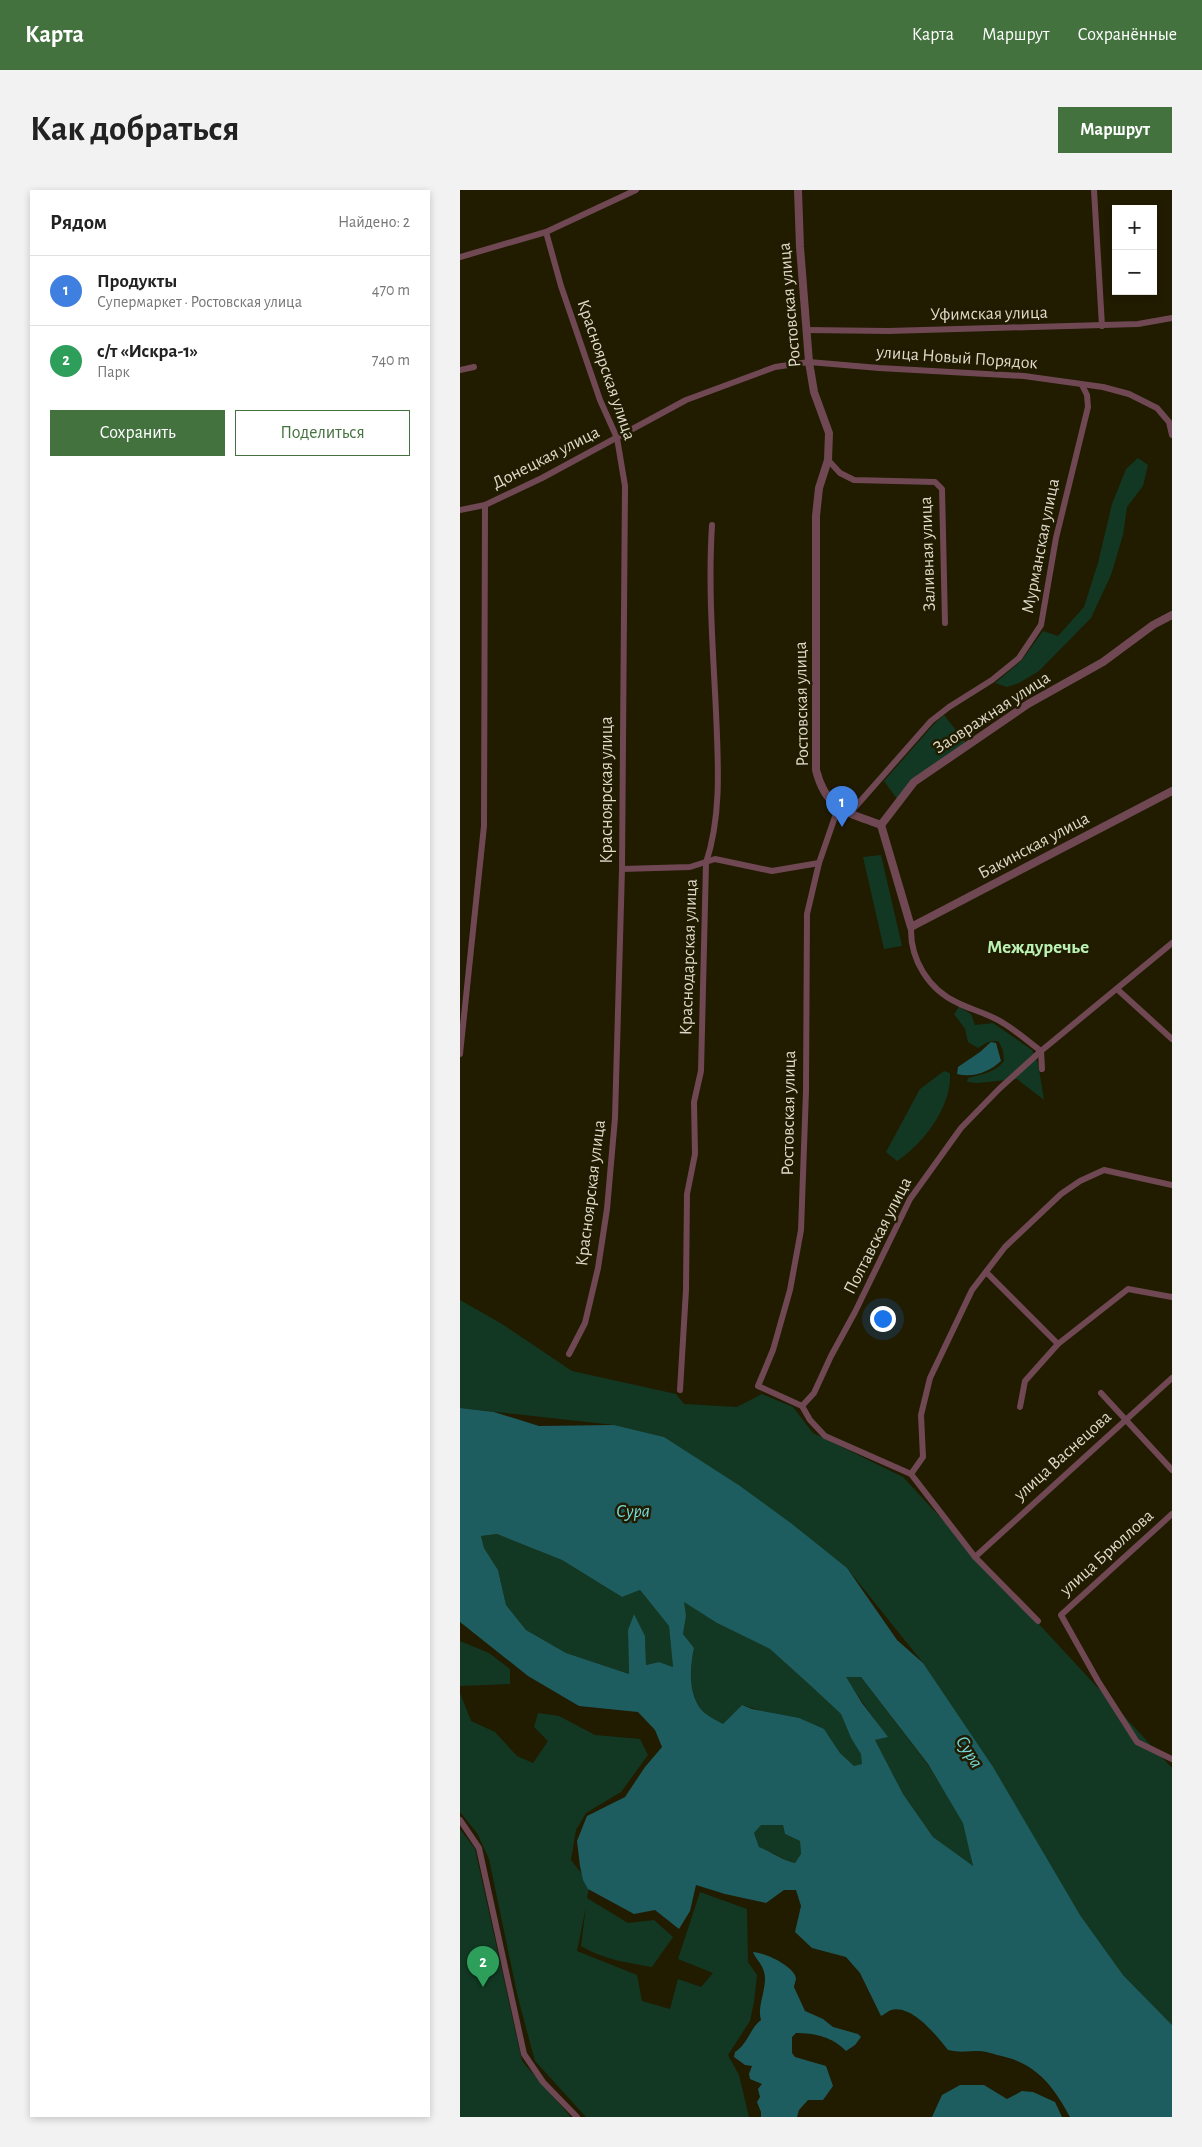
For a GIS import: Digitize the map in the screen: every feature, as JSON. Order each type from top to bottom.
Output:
[{"type":"street","points":[[460,257],[546,232],[636,190]]},
{"type":"street","name":"Ростовская улица","points":[[798,190],[800,247],[809,362],[814,392],[829,433],[828,460],[819,488],[816,516],[816,770],[820,785],[838,808],[819,863],[807,914],[806,1091],[801,1230],[787,1298],[773,1350],[758,1386],[802,1406]]},
{"type":"street","points":[[1094,190],[1102,326]]},
{"type":"street","name":"Красноярская улица","points":[[546,232],[561,286],[600,400],[617,438],[624,486],[622,869],[615,1118],[607,1209],[598,1268],[585,1323],[569,1354]]},
{"type":"street","name":"Уфимская улица","points":[[807,330],[898,331],[1102,326],[1138,324],[1172,318]]},
{"type":"street","name":"Донецкая улица","points":[[460,510],[485,505],[542,478],[686,400],[775,367],[809,362]]},
{"type":"street","name":"улица Новый Порядок","points":[[809,362],[1024,376],[1103,387],[1129,394],[1157,408],[1169,422],[1172,435]]},
{"type":"street","points":[[460,370],[474,367]]},
{"type":"street","name":"Мурманская улица","points":[[850,813],[931,721],[949,707],[992,680],[1018,658],[1041,625],[1056,538],[1088,407],[1087,396],[1082,385]]},
{"type":"street","name":"Заливная улица","points":[[828,460],[840,473],[854,480],[936,482],[942,489],[945,622]]},
{"type":"street","points":[[460,1054],[484,826],[485,505]]},
{"type":"street","name":"Краснодарская улица","points":[[680,1390],[686,1290],[687,1194],[695,1154],[694,1102],[701,1071],[706,863],[714,840],[717,802],[718,751],[709,571],[712,525]]},
{"type":"street","name":"Заовражная улица","points":[[882,825],[914,782],[1028,704],[1079,676],[1153,625],[1172,616]]},
{"type":"street","name":"Бакинская улица","points":[[911,927],[1172,791]]},
{"type":"street","points":[[838,808],[882,825],[911,927],[910,944],[923,974],[937,990],[957,1003],[996,1018],[1040,1051],[1042,1068]]},
{"type":"street","points":[[622,869],[690,866],[715,859],[772,871],[819,863]]},
{"type":"street","name":"Полтавская улица","points":[[802,1406],[814,1393],[910,1199],[961,1128],[1040,1051],[1172,943]]},
{"type":"street","points":[[1117,989],[1172,1039]]},
{"type":"street","points":[[911,1474],[923,1457],[921,1415],[930,1378],[972,1290],[1006,1247],[1061,1194],[1080,1181],[1104,1170],[1172,1185]]},
{"type":"street","points":[[986,1272],[1058,1344]]},
{"type":"street","points":[[1020,1408],[1026,1381],[1058,1344],[1128,1289],[1172,1297]]},
{"type":"street","name":"улица Васнецова","points":[[975,1557],[1172,1378]]},
{"type":"street","points":[[1102,1393],[1172,1470]]},
{"type":"street","points":[[802,1406],[810,1420],[825,1436],[911,1474],[975,1557],[1038,1621]]},
{"type":"street","name":"улица Брюллова","points":[[1172,1514],[1061,1615],[1098,1681],[1137,1742],[1172,1759]]},
{"type":"street","points":[[460,1820],[479,1848],[524,2054],[543,2082],[577,2117]]},
{"type":"green space","points":[[1138,458],[1148,465],[1143,486],[1127,507],[1123,535],[1111,575],[1091,618],[1039,671],[1019,683],[1007,687],[995,683],[1022,660],[1043,631],[1058,636],[1084,607],[1098,563],[1112,504],[1126,469]]},
{"type":"green space","points":[[944,715],[966,743],[897,799],[884,781]]},
{"type":"green space","points":[[881,855],[902,946],[884,949],[863,857]]},
{"type":"green space","points":[[959,1007],[971,1014],[975,1025],[993,1023],[1032,1050],[1038,1063],[1044,1100],[1017,1079],[978,1083],[967,1082],[968,1078],[988,1073],[1000,1065],[1004,1061],[1003,1051],[999,1042],[996,1041],[988,1042],[978,1048],[968,1042],[965,1029],[954,1014]]},
{"type":"green space","points":[[944,1071],[950,1073],[949,1086],[941,1111],[926,1134],[897,1161],[886,1152],[920,1089]]},
{"type":"green space","points":[[460,1300],[502,1324],[572,1371],[676,1394],[684,1404],[737,1407],[762,1394],[793,1407],[813,1433],[903,1477],[1172,1768],[1172,2025],[1123,1975],[1080,1915],[923,1663],[847,1568],[664,1437],[614,1425],[460,1408]]},
{"type":"green space","points":[[497,1534],[562,1560],[622,1597],[640,1590],[669,1626],[673,1667],[659,1662],[646,1665],[645,1636],[634,1614],[628,1630],[629,1674],[566,1653],[526,1630],[506,1605],[498,1570],[484,1548],[481,1536]]},
{"type":"green space","points":[[683,1601],[717,1623],[770,1649],[811,1686],[841,1714],[851,1738],[862,1754],[863,1764],[854,1766],[840,1753],[824,1729],[742,1705],[723,1724],[703,1711],[697,1702],[692,1687],[691,1671],[694,1648],[683,1634],[686,1616]]},
{"type":"green space","points":[[460,1641],[489,1653],[510,1669],[510,1684],[460,1686]]},
{"type":"green space","points":[[845,1677],[861,1677],[928,1765],[964,1823],[973,1867],[933,1837],[903,1794],[875,1740],[887,1737]]},
{"type":"green space","points":[[460,1693],[471,1721],[495,1732],[517,1756],[533,1763],[548,1741],[534,1727],[538,1713],[559,1716],[595,1735],[640,1739],[648,1755],[621,1792],[586,1813],[576,1830],[571,1860],[590,1884],[587,1898],[628,1923],[654,1920],[673,1937],[652,1967],[606,1957],[581,1946],[586,1907],[577,1951],[637,1975],[642,2001],[670,2009],[678,1979],[701,1987],[713,1973],[678,1959],[700,1892],[747,1909],[748,1962],[757,1975],[754,2002],[750,2021],[728,2055],[739,2075],[749,2117],[586,2117],[535,2061],[518,1998],[489,1859],[477,1833],[460,1812]]},
{"type":"green space","points":[[761,1824],[783,1825],[785,1834],[800,1841],[801,1854],[795,1863],[759,1847],[754,1833]]},
{"type":"green space","points":[[460,1829],[475,1849],[522,2061],[571,2117],[460,2117]]},
{"type":"water","points":[[991,1042],[996,1043],[1001,1061],[975,1075],[957,1074],[958,1067]]},
{"type":"water","name":"Сура","points":[[460,1408],[494,1412],[539,1426],[614,1425],[664,1437],[740,1486],[847,1568],[897,1640],[923,1663],[993,1767],[1080,1915],[1123,1975],[1172,2025],[1172,2117],[1070,2117],[1049,2085],[1032,2069],[1022,2063],[985,2052],[948,2050],[923,2022],[899,2009],[891,2010],[881,2016],[860,1973],[846,1957],[812,1948],[795,1932],[801,1906],[796,1890],[784,1890],[766,1903],[696,1885],[690,1911],[679,1929],[655,1910],[634,1914],[588,1889],[583,1880],[577,1841],[587,1816],[625,1797],[645,1767],[662,1747],[655,1730],[638,1712],[579,1706],[528,1676],[460,1622]],"holes":[[[497,1534],[562,1560],[622,1597],[640,1590],[669,1626],[673,1667],[659,1662],[646,1665],[645,1636],[634,1614],[628,1630],[629,1674],[566,1653],[526,1630],[506,1605],[498,1570],[484,1548],[481,1536]],[[684,1602],[717,1623],[770,1649],[841,1714],[851,1738],[861,1754],[862,1764],[854,1766],[840,1753],[824,1729],[799,1718],[752,1709],[742,1705],[723,1724],[705,1713],[700,1708],[693,1694],[691,1671],[694,1648],[683,1634],[686,1616]],[[846,1677],[861,1677],[928,1764],[963,1823],[973,1866],[933,1837],[903,1794],[875,1740],[888,1737],[862,1703]],[[761,1825],[783,1825],[785,1834],[800,1841],[801,1854],[795,1863],[786,1860],[759,1847],[754,1833]]]},
{"type":"water","points":[[753,1952],[771,1957],[785,1965],[795,1974],[794,1987],[805,2011],[823,2019],[833,2027],[858,2034],[861,2037],[855,2045],[846,2051],[835,2042],[816,2035],[796,2033],[792,2037],[792,2053],[795,2057],[826,2066],[833,2086],[823,2100],[808,2100],[799,2110],[797,2117],[761,2117],[757,2102],[760,2097],[758,2089],[762,2084],[750,2079],[749,2074],[752,2066],[745,2065],[734,2057],[735,2052],[743,2045],[754,2027],[761,2020],[760,2008],[765,1975]]},
{"type":"water","points":[[960,2085],[984,2085],[1007,2099],[1022,2091],[1033,2092],[1055,2102],[1062,2117],[932,2117],[942,2095]]},
{"type":"place","name":"Продукты","points":[[842,827]]},
{"type":"place","name":"с/т «Искра-1»","points":[[483,1987]]},
{"type":"district","name":"Междуречье","points":[[1038,947]]}]
